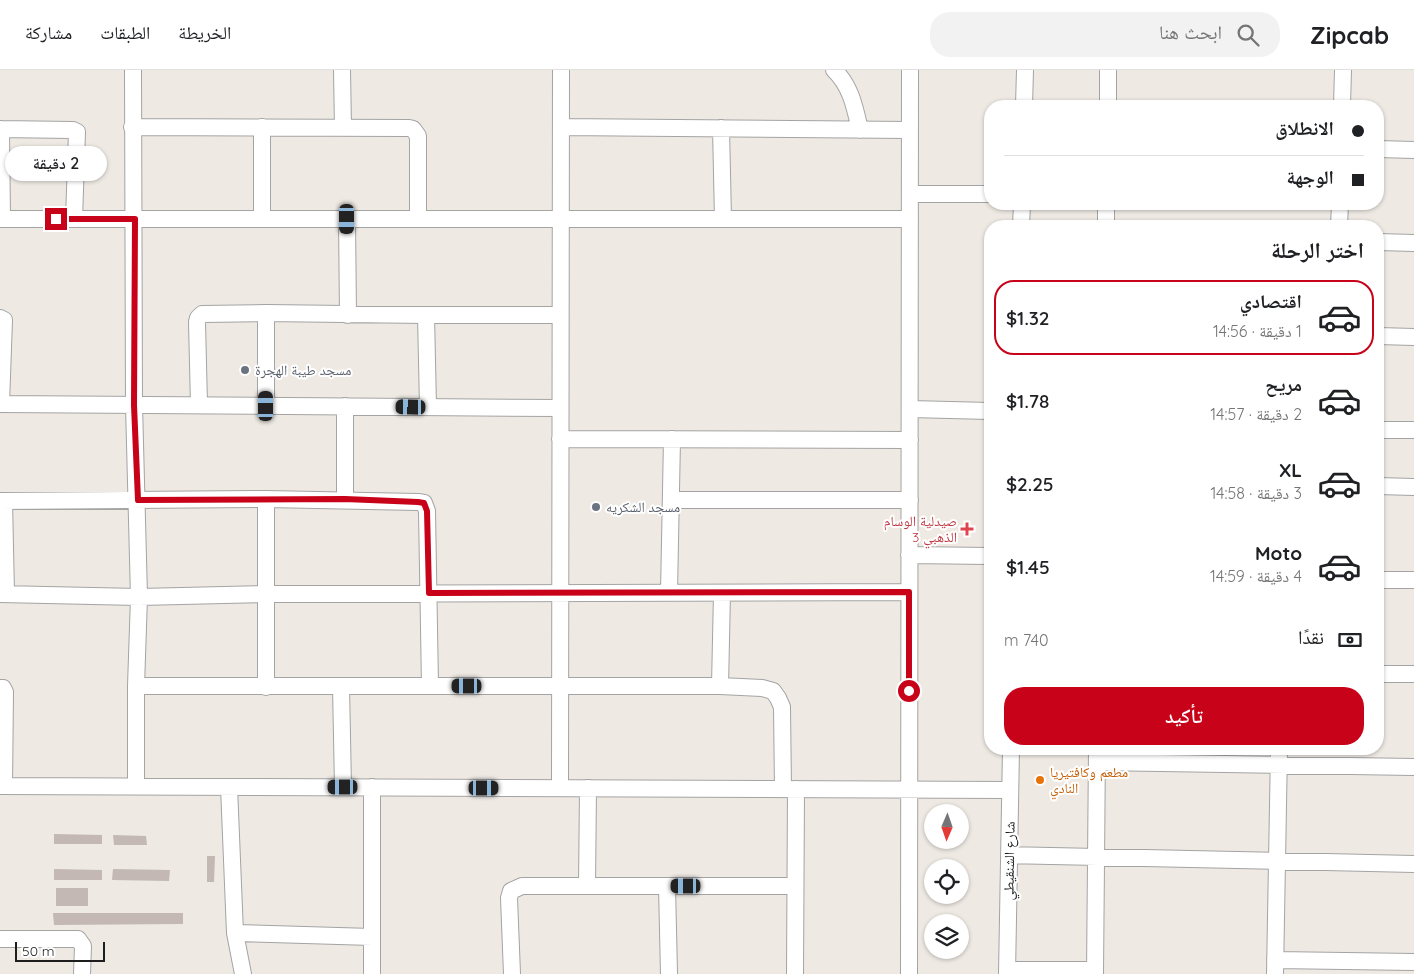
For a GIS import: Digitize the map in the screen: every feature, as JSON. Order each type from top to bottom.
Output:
[{"type":"street","points":[[133,70],[132,127],[135,219],[134,405],[138,500],[139,597],[136,686],[136,786]]},
{"type":"street","points":[[342,70],[344,128]]},
{"type":"street","points":[[560,788],[561,70]]},
{"type":"street","points":[[834,70],[842,78],[852,96],[860,130]]},
{"type":"street","points":[[909,974],[910,70]]},
{"type":"street","points":[[1024,100],[1025,70]]},
{"type":"street","points":[[1108,70],[1108,100]]},
{"type":"street","points":[[1342,70],[1342,100]]},
{"type":"street","points":[[132,127],[409,128],[416,132],[418,219]]},
{"type":"street","points":[[262,127],[262,219]]},
{"type":"street","points":[[560,127],[910,130]]},
{"type":"street","points":[[721,128],[723,219]]},
{"type":"street","points":[[74,219],[77,132],[73,130],[1,129],[1,219],[74,219],[723,219],[910,218]]},
{"type":"street","points":[[1384,149],[1414,150]]},
{"type":"street","points":[[910,194],[984,194]]},
{"type":"street","points":[[347,219],[348,315]]},
{"type":"street","points":[[1384,242],[1414,243]]},
{"type":"street","points":[[266,313],[266,406]]},
{"type":"street","points":[[199,405],[198,318],[202,314],[560,315]]},
{"type":"street","points":[[426,315],[428,407]]},
{"type":"street","points":[[0,318],[4,320],[0,404],[560,408]]},
{"type":"street","points":[[1384,336],[1414,337]]},
{"type":"street","points":[[345,499],[346,406]]},
{"type":"street","points":[[910,409],[984,411]]},
{"type":"street","points":[[1384,430],[1414,430]]},
{"type":"street","points":[[560,439],[910,440]]},
{"type":"street","points":[[669,593],[672,439]]},
{"type":"street","points":[[1384,486],[1414,487]]},
{"type":"street","points":[[266,499],[266,687]]},
{"type":"street","points":[[430,686],[429,593],[427,511],[424,503],[345,499],[2,501],[3,594],[139,597],[265,594],[429,593],[722,594],[909,592]]},
{"type":"street","points":[[671,500],[910,500]]},
{"type":"street","points":[[909,555],[984,556]]},
{"type":"street","points":[[1384,580],[1414,580]]},
{"type":"street","points":[[720,686],[722,594]]},
{"type":"street","points":[[1384,674],[1414,674]]},
{"type":"street","points":[[136,686],[720,686],[762,688],[773,691],[782,707],[790,789],[796,886],[794,974]]},
{"type":"street","points":[[342,686],[343,787]]},
{"type":"street","points":[[0,688],[3,688],[5,692],[2,786],[1010,790]]},
{"type":"street","name":"شارع الشنقيطي","points":[[1007,972],[1011,755]]},
{"type":"street","points":[[1007,972],[1095,972],[1097,755],[1279,757],[1414,767]]},
{"type":"street","points":[[1279,757],[1275,967],[1414,962]]},
{"type":"street","points":[[229,787],[235,933],[243,974]]},
{"type":"street","points":[[372,788],[372,974]]},
{"type":"street","points":[[587,886],[588,788]]},
{"type":"street","points":[[1010,854],[1414,864]]},
{"type":"street","points":[[512,974],[509,898],[511,891],[522,886],[796,886]]},
{"type":"street","points":[[667,886],[669,974]]},
{"type":"street","points":[[235,933],[372,937]]},
{"type":"street","points":[[0,939],[78,939],[83,946],[82,974]]},
{"type":"building","points":[[54,834],[102,835],[102,844],[54,844]]},
{"type":"building","points":[[113,835],[146,836],[147,845],[114,845]]},
{"type":"building","points":[[207,856],[215,856],[214,882],[207,882]]},
{"type":"building","points":[[54,869],[102,870],[102,880],[54,880]]},
{"type":"building","points":[[113,869],[170,870],[169,881],[112,880]]},
{"type":"building","points":[[56,888],[88,888],[88,906],[56,906]]},
{"type":"building","points":[[53,913],[183,913],[183,924],[54,925]]},
{"type":"place","name":"مسجد طيبة الهجرة","points":[[245,370]]},
{"type":"place","name":"مسجد الشكريه","points":[[596,507]]},
{"type":"place","name":"صيدلية الوسام الذهبي 3","points":[[967,529]]},
{"type":"place","name":"مطعم وكافتيريا النادي","points":[[1040,780]]},
{"type":"route","points":[[56,219],[135,219],[134,405],[138,500],[345,499],[424,503],[427,511],[429,593],[722,594],[909,592],[909,691]]}]
